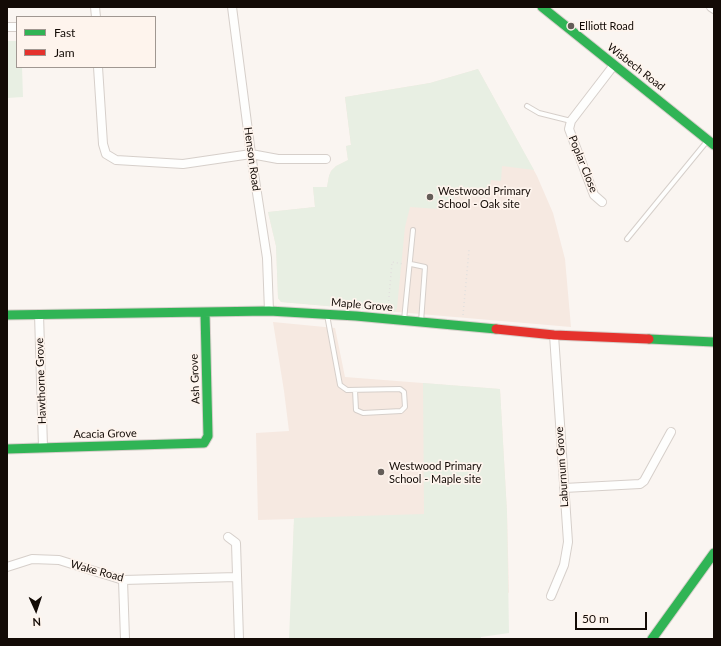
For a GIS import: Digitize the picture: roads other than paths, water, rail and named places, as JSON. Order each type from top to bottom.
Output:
[{"type":"street","name":"Henson Road","points":[[232,7],[251,154],[267,258],[269,311]]},
{"type":"street","name":"Wisbech Road","points":[[542,7],[711,142]]},
{"type":"street","name":"Poplar Close","points":[[602,202],[594,195],[569,129],[571,121],[614,65]]},
{"type":"street","points":[[98,68],[103,144],[106,154],[116,160],[183,164],[251,154],[278,158],[326,159]]},
{"type":"street","name":"Maple Grove","points":[[7,315],[269,311],[404,320],[554,335],[714,342]]},
{"type":"street","name":"Ash Grove","points":[[204,443],[208,436],[205,312]]},
{"type":"street","name":"Hawthorne Grove","points":[[39,314],[43,447]]},
{"type":"street","name":"Laburnum Grove","points":[[551,596],[564,565],[568,542],[554,335]]},
{"type":"street","points":[[564,488],[640,484],[671,432]]},
{"type":"street","name":"Acacia Grove","points":[[7,449],[204,443]]},
{"type":"street","points":[[228,537],[236,543],[239,639]]},
{"type":"street","points":[[652,639],[714,553]]},
{"type":"street","name":"Wake Road","points":[[7,567],[32,559],[59,560],[123,580],[237,577]]},
{"type":"street","points":[[123,580],[125,639]]},
{"type":"lane","points":[[527,106],[539,113],[571,121]]},
{"type":"lane","points":[[627,240],[711,142]]},
{"type":"lane","points":[[404,320],[411,263],[413,230]]},
{"type":"lane","points":[[411,263],[425,267],[421,322]]},
{"type":"lane","points":[[327,314],[340,385],[347,390],[400,389],[404,392],[405,407],[402,411],[363,413],[356,410],[356,390]]},
{"type":"place","name":"Elliott Road","points":[[571,26]]},
{"type":"place","name":"Westwood Primary School - Oak site","points":[[430,197]]},
{"type":"place","name":"Westwood Primary School - Maple site","points":[[381,472]]}]
